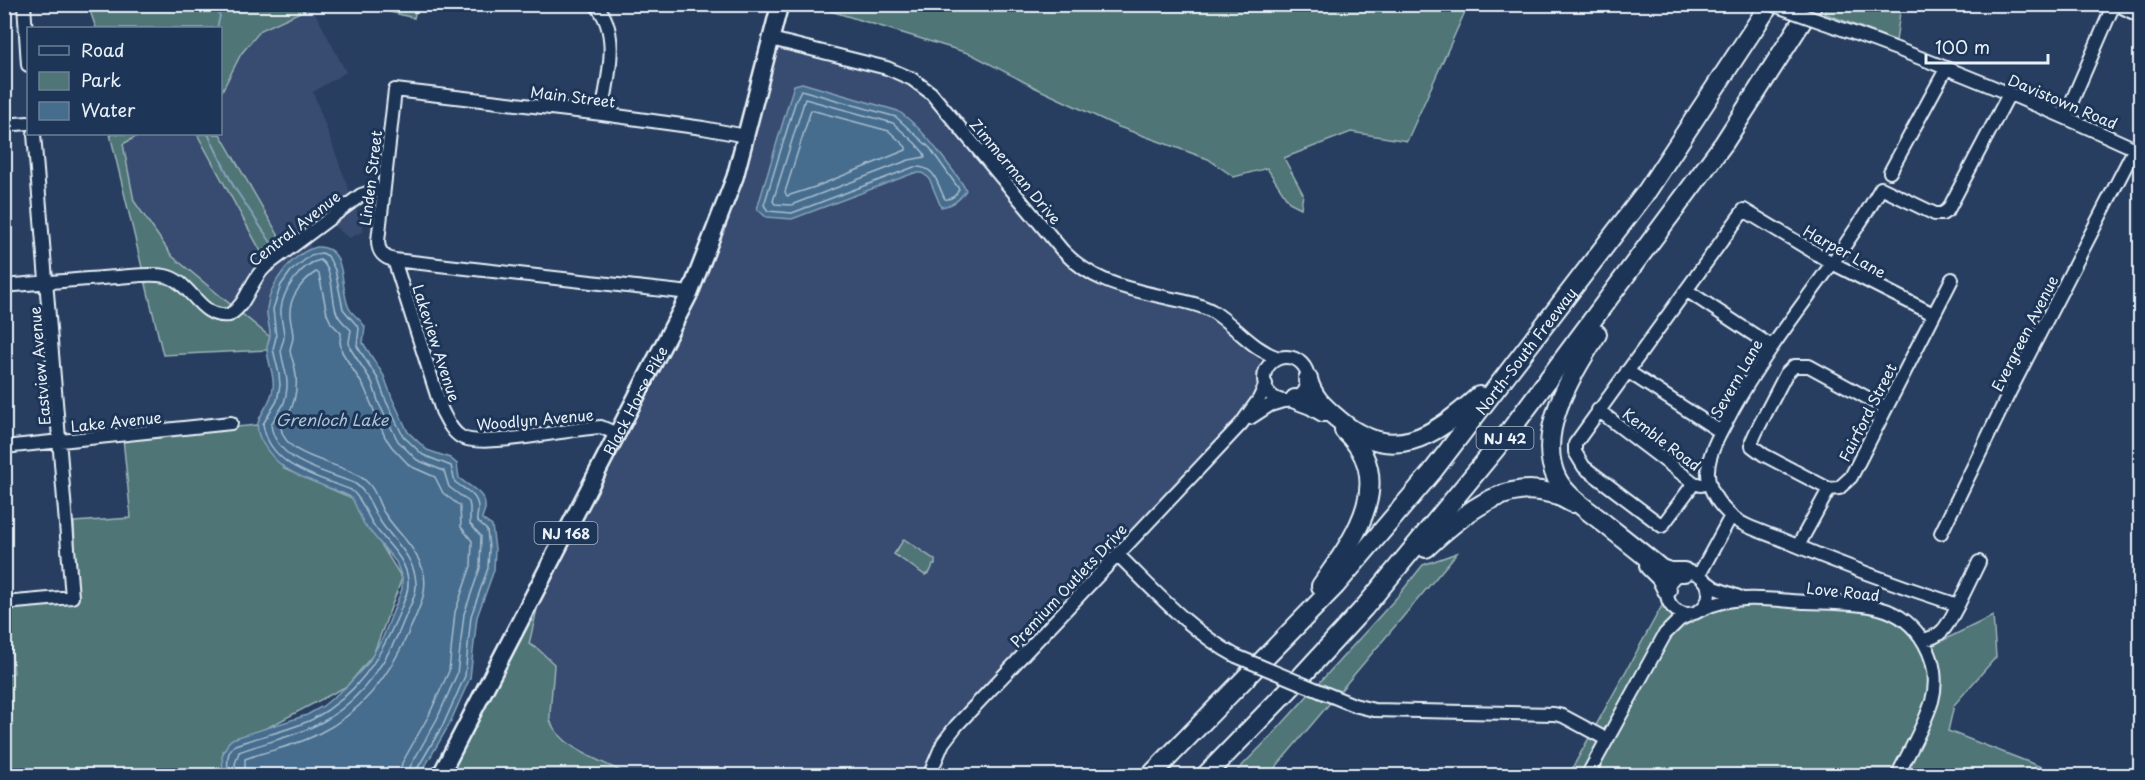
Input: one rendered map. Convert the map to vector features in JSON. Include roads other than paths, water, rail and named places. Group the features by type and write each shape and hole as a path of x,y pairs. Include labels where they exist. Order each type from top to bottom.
{"highway":[{"name":"North-South Freeway","path":"1150,776 1336,585 1432,472 1647,191 1771,4"},
{"name":"NJ 42","path":"1205,776 1364,608 1506,436 1638,262 1724,143 1813,4"},
{"path":"1638,262 1608,318 1576,368 1559,402 1550,441 1552,464 1557,479 1574,499 1661,569 1695,576"},
{"path":"1308,379 1319,402 1361,436 1382,442 1406,441 1439,429 1455,418 1483,393 1544,327"},
{"path":"1285,636 1353,539 1366,509 1370,483 1366,461 1349,434 1318,409 1289,400"},
{"path":"1364,608 1459,519 1492,499 1513,491 1527,489 1552,493 1571,503 1654,570 1661,578 1668,596"}],"main road":[{"name":"Black Horse Pike","path":"443,775 690,293 722,214 746,136 780,4"}],"street":[{"path":"24,4 27,50"},
{"path":"596,4 607,20 610,34 603,114"},
{"name":"Davistown Road","path":"1771,4 2009,94 2138,150"},
{"path":"2065,117 2115,4 2140,16"},
{"name":"Zimmerman Drive","path":"771,39 886,68 912,79 936,99 1062,250 1085,270 1098,279 1126,289 1200,306 1225,320 1266,352 1280,358"},
{"path":"1890,172 1946,69"},
{"name":"Main Street","path":"395,90 603,114 746,136"},
{"name":"Linden Street","path":"394,260 382,254 378,246 395,90"},
{"name":"Severn Lane","path":"1710,483 1708,471 1710,461 1748,382 1771,346 1860,224 1881,188 1935,214 1942,214 1948,210 2009,94"},
{"path":"4,125 27,123"},
{"name":"Eastview Avenue","path":"4,603 72,597 34,135"},
{"name":"Evergreen Avenue","path":"1941,533 2011,389 2138,150"},
{"name":"Central Avenue","path":"4,286 163,275 178,281 204,308 228,315 239,307 254,278 281,255 361,195 383,190"},
{"name":"Harper Lane","path":"1686,290 1744,210 1832,263 1933,314"},
{"path":"394,260 690,293"},
{"name":"Lakeview Avenue","path":"394,260 442,411 456,433"},
{"name":"Fairford Street","path":"1798,546 1829,489 1839,488 1851,477 1952,279"},
{"path":"1694,483 1662,526 1584,468 1575,452 1575,444 1686,290 1771,346"},
{"name":"Zimmerman Drive","path":"1237,330 1257,355 1266,378"},
{"path":"1288,357 1298,361 1305,368 1308,379 1304,391 1289,400 1271,394 1266,378 1269,365 1280,358 1288,357"},
{"path":"1829,489 1764,455 1752,446 1756,432 1786,374 1794,366 1809,366 1886,408"},
{"path":"1628,371 1722,432"},
{"name":"Premium Outlets Drive","path":"929,776 937,753 952,731 1241,424 1259,399 1266,378"},
{"name":"Premium Outlets Drive","path":"1241,424 1269,405 1289,400"},
{"name":"Kemble Road","path":"1598,410 1694,483 1699,485 1710,483"},
{"name":"Lake Avenue","path":"4,447 231,423"},
{"name":"Woodlyn Avenue","path":"456,433 467,439 479,441 597,428 607,429 617,434"},
{"path":"1710,483 1713,493 1731,516 1889,583 1958,604"},
{"path":"1695,576 1731,516"},
{"path":"1118,555 1189,624 1213,643 1236,656 1353,705 1374,710 1554,714 1563,716 1606,739"},
{"path":"1923,640 1940,635 1979,562"},
{"path":"1665,634 1668,596 1672,579 1695,576"},
{"path":"1587,776 1665,634 1679,620 1703,609 1709,595 1708,588 1695,576"},
{"name":"Love Road","path":"1695,576 1719,590 1746,599"},
{"path":"1668,596 1678,613 1689,615"},
{"name":"Love Road","path":"1703,609 1722,601 1746,599 1858,604 1881,609 1902,619 1923,640 1929,653 1933,668 1933,695 1925,719 1897,776"}],"water":[{"path":"802,83 898,111 927,137 966,190 955,202 941,207 929,178 922,173 914,173 792,219 766,217 757,209 794,85"},
{"name":"Grenloch Lake","path":"317,247 334,253 339,261 349,308 365,327 363,343 384,376 408,432 427,450 450,458 457,464 459,478 483,499 485,509 482,519 492,526 495,549 494,570 477,617 470,678 449,725 420,775 223,775 222,756 232,739 307,715 323,706 347,686 368,663 383,637 402,589 402,578 396,562 364,524 352,498 301,477 284,467 269,452 258,434 259,420 273,388 267,348 270,335 267,311 269,298 278,279 291,262 308,250"}],"waterway":[{"path":"212,4 220,16 217,27"},
{"path":"208,135 234,187 278,253"}]}
